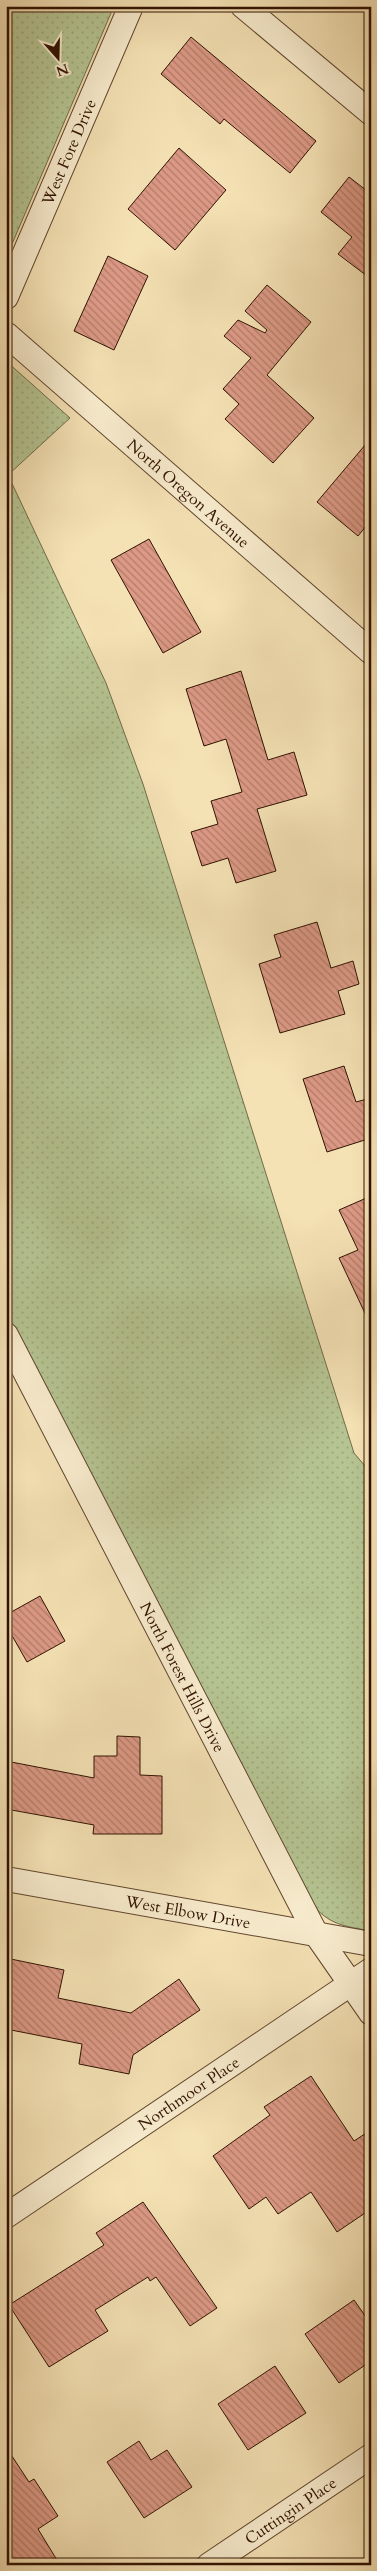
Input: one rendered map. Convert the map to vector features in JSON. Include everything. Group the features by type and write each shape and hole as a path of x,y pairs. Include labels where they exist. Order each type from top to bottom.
{"street":[{"name":"West Fore Drive","path":"6,298 131,6"},
{"path":"243,6 371,113"},
{"name":"North Oregon Avenue","path":"6,334 371,652"},
{"name":"North Forest Hills Drive","path":"6,1335 316,1934 371,2013"},
{"name":"West Elbow Drive","path":"6,1879 371,1944"},
{"name":"Northmoor Place","path":"6,2216 371,1970"},
{"name":"Cuttingin Place","path":"209,2565 371,2456"}],"green space":[{"path":"6,6 114,6 6,258"},
{"path":"6,361 70,418 8,475 106,683 143,784 354,1453 371,1473 371,1931 345,1926 331,1920 311,1903 6,1313"}],"building":[{"path":"191,37 316,141 290,173 224,119 220,124 161,74"},
{"path":"179,148 226,190 175,250 128,209"},
{"path":"349,177 371,194 371,279 338,254 352,237 321,212"},
{"path":"108,256 148,276 114,350 74,331"},
{"path":"267,285 311,322 267,375 314,418 273,463 225,419 239,404 223,389 251,358 224,336 238,320 265,333 267,330 245,311"},
{"path":"371,438 371,520 358,536 317,502"},
{"path":"149,539 201,632 163,653 111,560"},
{"path":"241,671 268,760 294,752 307,795 257,809 276,871 236,883 228,858 202,866 191,832 218,824 211,801 242,792 226,739 204,746 186,689"},
{"path":"317,922 331,968 353,961 359,984 338,991 345,1014 280,1033 259,964 281,957 274,935"},
{"path":"344,1066 356,1102 371,1098 371,1138 327,1152 303,1079"},
{"path":"371,1196 371,1326 339,1258 358,1250 339,1210"},
{"path":"40,1596 65,1641 27,1662 6,1625 6,1615"},
{"path":"117,1736 140,1737 140,1775 162,1776 162,1834 93,1834 94,1825 6,1809 6,1761 94,1778 94,1756 117,1756"},
{"path":"6,1958 64,1970 58,1998 131,2013 179,1979 200,2010 133,2055 129,2074 79,2064 82,2044 6,2029"},
{"path":"311,2076 354,2141 371,2130 371,2209 337,2232 311,2192 278,2214 266,2197 249,2209 213,2156 270,2115 264,2107"},
{"path":"143,2202 217,2308 190,2326 156,2277 150,2281 148,2277 95,2310 108,2331 49,2367 9,2305 104,2245 96,2233"},
{"path":"354,2300 371,2324 371,2361 339,2383 305,2334"},
{"path":"275,2366 306,2413 248,2450 218,2404"},
{"path":"139,2441 151,2460 167,2450 192,2487 144,2518 107,2462"},
{"path":"6,2447 29,2482 34,2479 58,2516 38,2529 60,2565 6,2565"}]}
